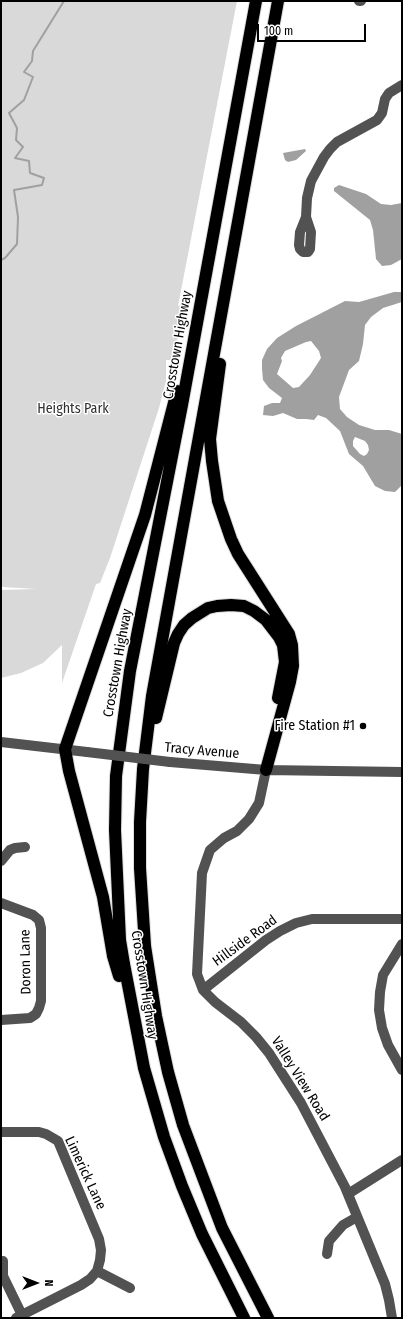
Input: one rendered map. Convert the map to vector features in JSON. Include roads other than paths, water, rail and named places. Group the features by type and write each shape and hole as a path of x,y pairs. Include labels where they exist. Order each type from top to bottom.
{"highway":[{"name":"Crosstown Highway","path":"244,1318 202,1234 182,1186 164,1138 144,1068 120,940 117,875 116,776 130,671 198,318 256,1"},
{"name":"Crosstown Highway","path":"268,1318 222,1228 195,1160 175,1098 161,1041 150,979 142,905 140,832 143,769 152,696 278,1"},
{"path":"230,263 225,321 210,439 218,501 233,544 262,593 289,634 292,645 293,666 290,682 266,770"},
{"path":"144,1068 113,956 103,897 69,771 65,749 145,515 182,371 198,318"},
{"path":"140,832 145,788 157,712 174,643 184,625 208,608 231,605 244,606 254,611 266,620 279,637 282,645 285,662 266,748 266,770"}],"street":[{"path":"306,217 307,198 311,181 324,157 337,142 377,120 382,113 385,99 389,93 402,85"},
{"name":"Tracy Avenue","path":"1,742 170,762 266,770 402,772"},
{"name":"Valley View Road","path":"266,770 259,803 249,819 237,831 224,838 210,850 202,873 197,974 203,990 215,1002 241,1022 269,1053 301,1103 348,1194 385,1284 390,1300 392,1318"},
{"path":"1,862 10,850 25,847"},
{"name":"Doron Lane","path":"1,903 33,915 39,920 41,928 41,1001 39,1008 36,1014 30,1018 1,1020"},
{"name":"Hillside Road","path":"203,990 266,940 280,930 296,923 312,919 402,919"},
{"path":"402,944 383,975 379,1010 382,1028 388,1045 402,1070"},
{"name":"Limerick Lane","path":"1,1132 39,1132 53,1137 58,1141 99,1239 101,1250 97,1271"},
{"path":"348,1194 402,1160"},
{"path":"327,1254 329,1241 343,1225 357,1217"},
{"path":"3,1261 3,1276 19,1317 81,1285 90,1279 97,1271 130,1288"}],"waterway":[{"path":"1,260 5,258 17,244 18,217 14,190 42,185 44,178 30,173 29,161 15,158 23,147 16,140 17,128 9,113 24,100 33,77 24,72 32,61 33,51 64,1"}],"place":[{"name":"Fire Station #1","path":"363,726"}],"park label":[{"name":"Heights Park","path":"73,409"}]}
